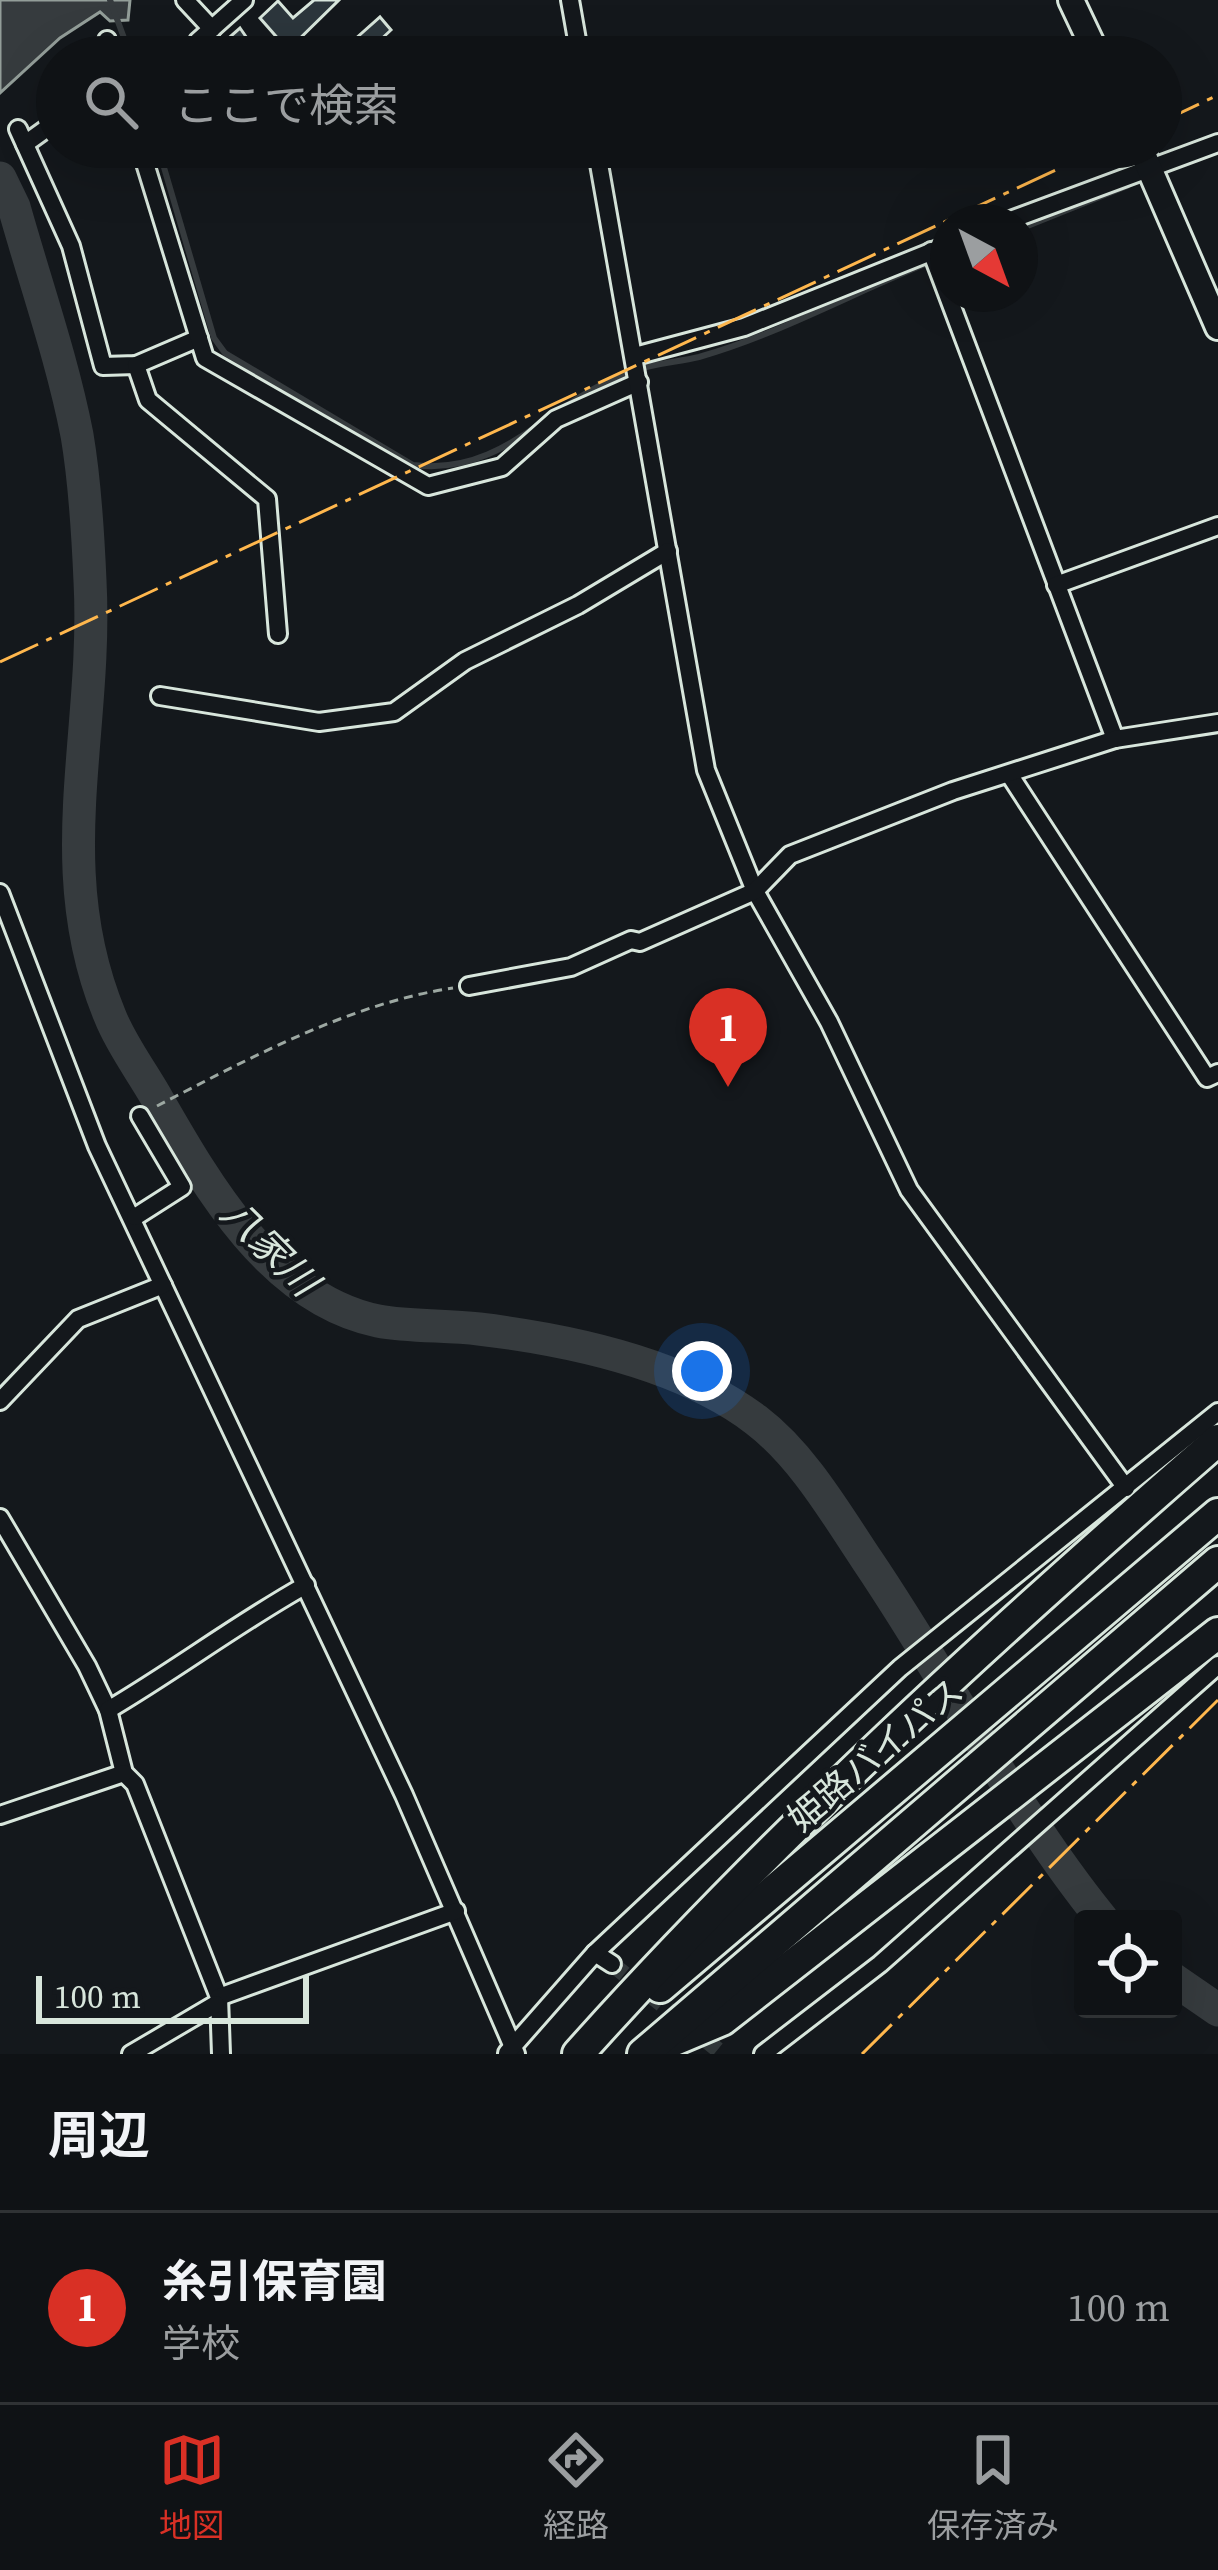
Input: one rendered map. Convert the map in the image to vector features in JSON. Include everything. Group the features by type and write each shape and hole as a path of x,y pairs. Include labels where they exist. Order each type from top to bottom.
{"highway":[{"path":"581,2054 680,1940 978,1654 1218,1440"},
{"name":"姫路バイパス","path":"581,2054 1218,1514"},
{"path":"643,2054 1218,1562"},
{"path":"643,2054 722,2020 933,1850 1218,1633"}],"main road":[{"path":"1071,0 1088,36"},
{"path":"1149,168 1218,327"}],"street":[{"path":"185,0 205,35 244,0"},
{"path":"570,0 576,36"},
{"path":"36,130 21,136 71,246 103,366 136,365 200,338"},
{"path":"1182,150 1218,144"},
{"path":"147,168 206,358 428,486 502,467 556,419 639,382"},
{"path":"600,168 706,770 755,891 829,1022 909,1190 1126,1488"},
{"path":"1038,206 1119,168"},
{"path":"634,356 744,327 930,252"},
{"path":"961,312 1115,740"},
{"path":"136,365 148,400 267,499 278,634"},
{"path":"1056,585 1218,526"},
{"path":"160,696 319,722 394,712 465,662 578,605 668,551"},
{"path":"469,986 572,967 755,891 790,855 1009,775 1115,740 1218,723"},
{"path":"1009,775 1207,1078 1218,1073"},
{"path":"0,892 97,1146 135,1217 456,1910 511,2052 595,1953 900,1668 1218,1412"},
{"path":"135,1217 182,1187 140,1115"},
{"path":"0,1401 78,1319 163,1285"},
{"path":"0,1519 108,1711 124,1773 135,1784 218,2000 221,2054"},
{"path":"108,1711 203,1654 258,1610 306,1585"},
{"path":"764,2054 880,1964 1218,1664"},
{"path":"0,1815 124,1773"},
{"path":"131,2054 218,2000 456,1910"},
{"path":"595,1953 612,1964"}],"path":[{"path":"140,1115 371,1008 411,994 469,986"}],"shaded area":[{"path":"0,0 130,0 128,20 110,21 100,12 63,36 36,36 36,60 0,93"}],"building":[{"path":"314,0 339,0 302,36 276,36 260,18 278,1 293,18"},
{"path":"380,17 391,30 385,36 359,36"}],"waterway":[{"path":"110,0 123,36"},
{"path":"164,168 214,338 225,353 413,465 476,459 606,382 731,347 930,263"},
{"name":"八家川","path":"0,178 14,207 56,349 82,471 91,637 79,853 92,961 120,1036 196,1164 273,1263 339,1309 378,1321 514,1334 624,1357 694,1383 773,1434 830,1504 1039,1833 1095,1910"},
{"path":"1038,222 1127,186"},
{"name":"八家川","path":"1182,1985 1218,2010"}],"tunnel":[{"path":"612,1964 723,2054"}],"power":[{"path":"1182,112 1218,95"},
{"path":"0,662 1060,168"},
{"path":"862,2054 1218,1700"}],"place":[{"name":"糸引保育園","path":"728,1087"}]}
